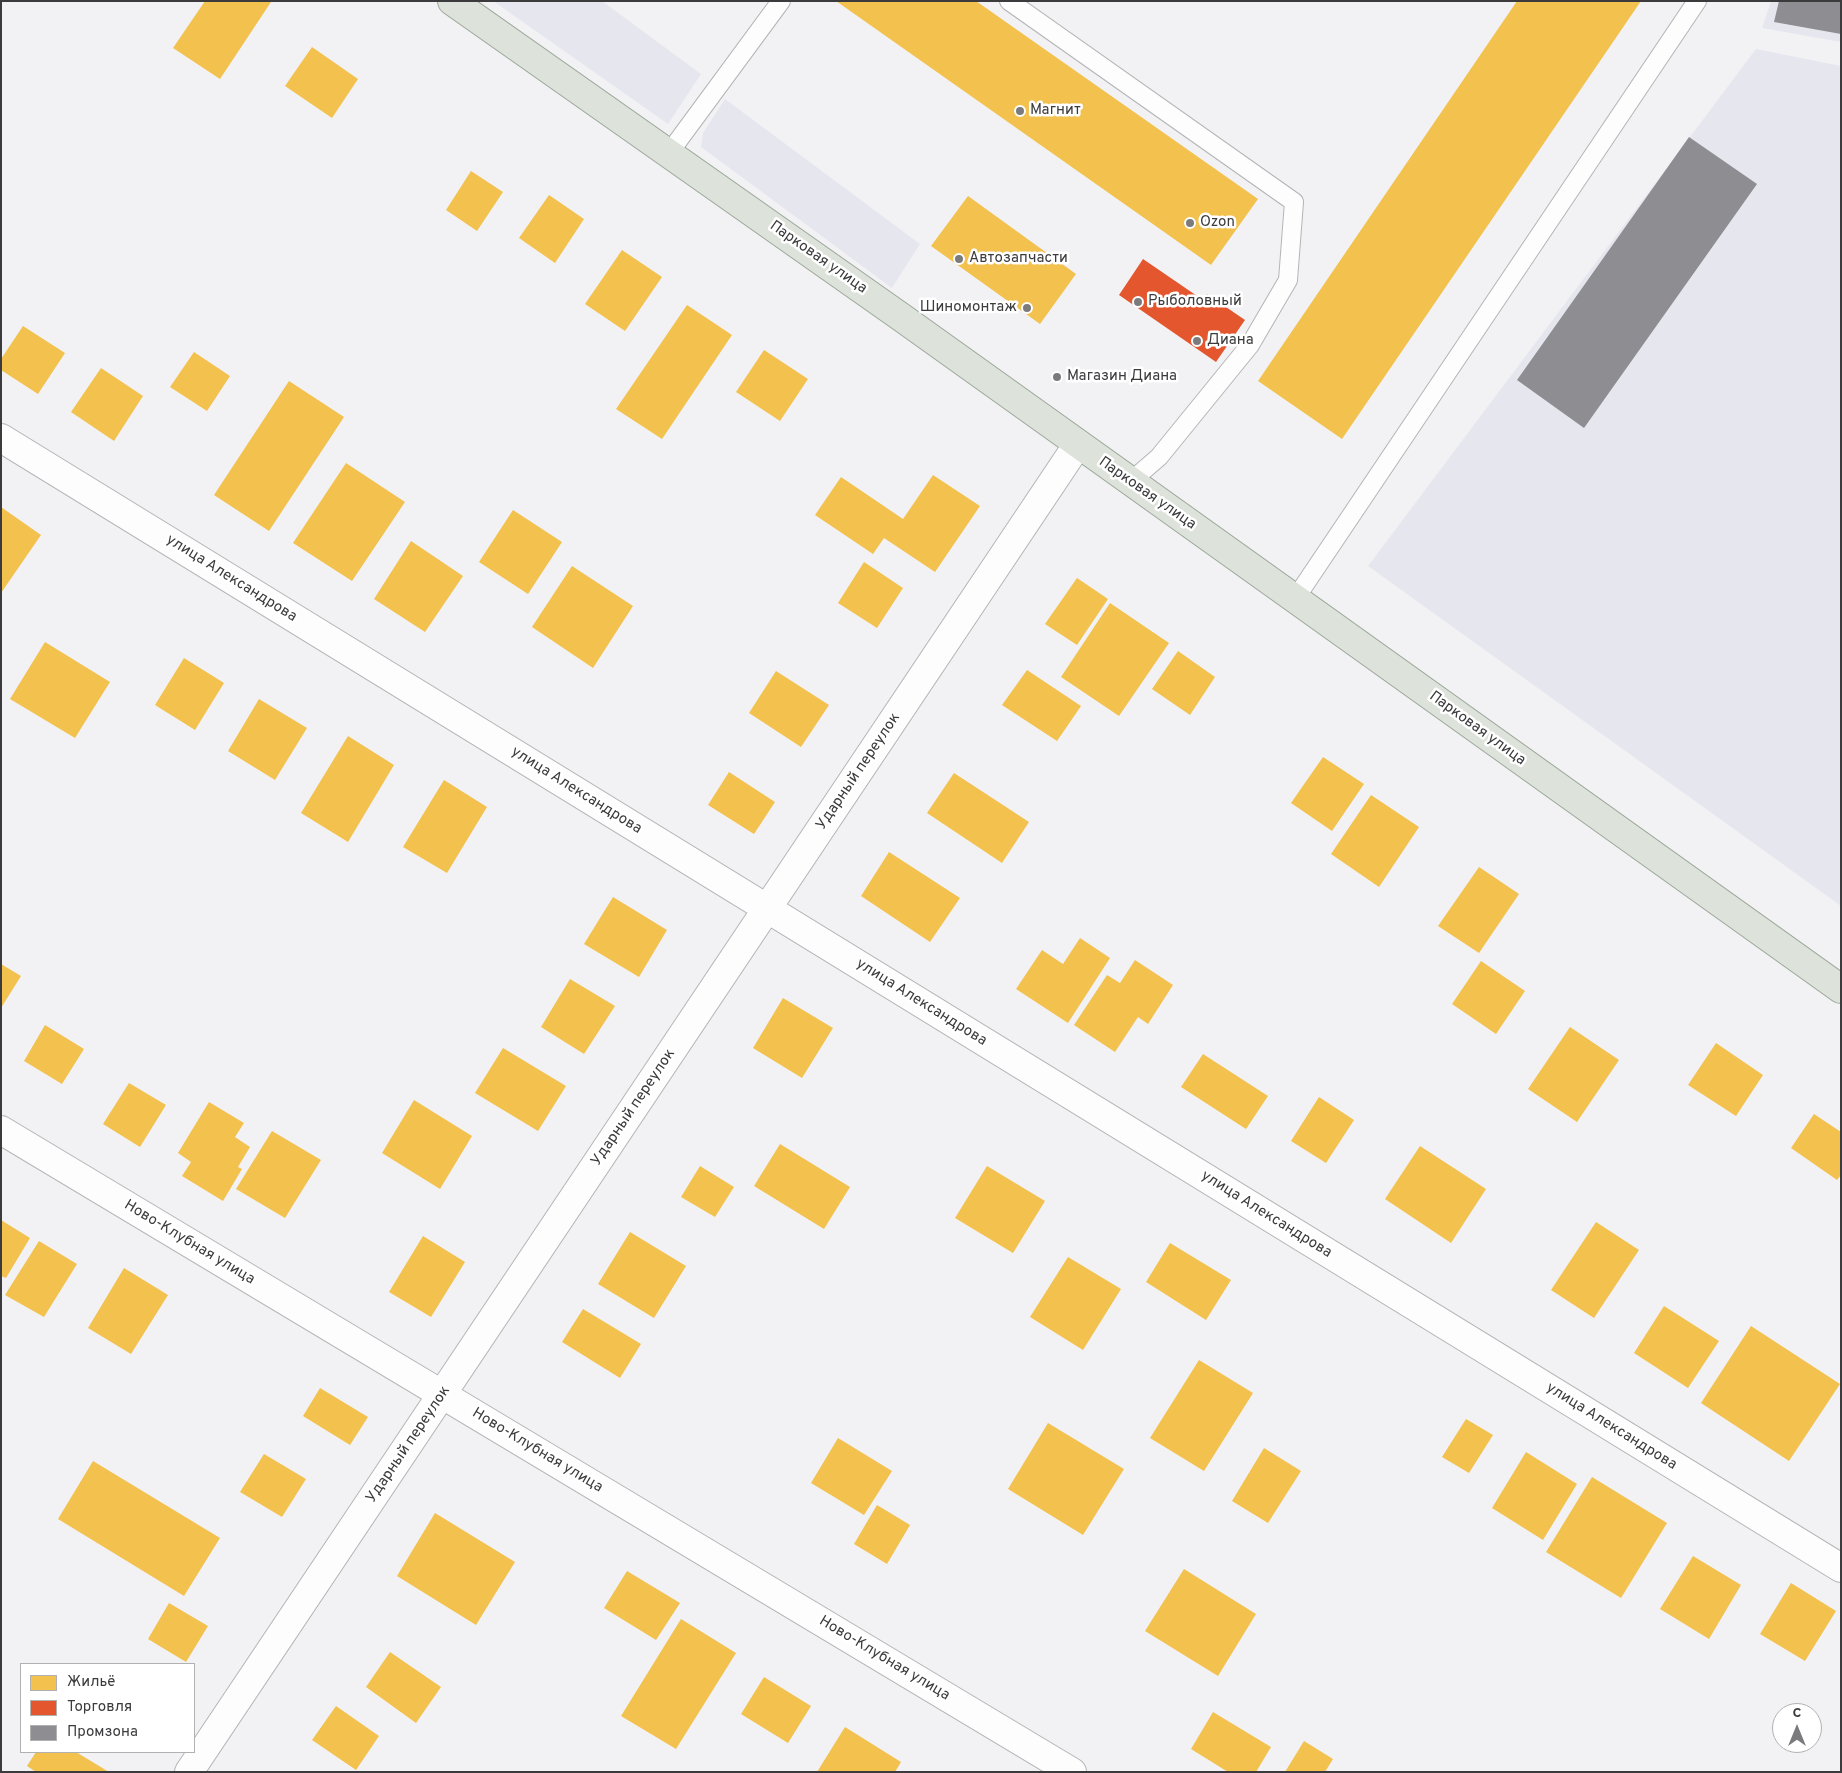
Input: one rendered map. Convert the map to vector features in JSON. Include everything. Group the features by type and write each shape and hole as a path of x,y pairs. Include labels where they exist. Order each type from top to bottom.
{"main road":[{"name":"Парковая улица","path":"452,1 901,317 1841,989"}],"street":[{"name":"улица Александрова","path":"1,438 1841,1568"},
{"name":"Ударный переулок","path":"189,1772 1078,444"},
{"name":"Ново-Клубная улица","path":"1,1130 1072,1772"}],"lane":[{"path":"669,153 781,1"},
{"path":"1009,1 1294,202 1288,280 1250,345 1159,457 1130,482"},
{"path":"1295,599 1697,1"}],"shaded area":[{"path":"493,1 602,1 701,74 668,124"},
{"path":"1771,1 1841,1 1841,42 1762,28"},
{"path":"1756,49 1841,66 1841,906 1368,566"},
{"path":"725,99 920,244 892,288 701,147 703,133"}],"building: Жильё":[{"path":"205,1 271,2 220,79 173,48"},
{"path":"836,1 976,1 1258,199 1211,265"},
{"path":"1517,1 1641,1 1342,439 1258,381"},
{"path":"312,47 358,79 332,118 285,86"},
{"path":"471,171 503,192 477,231 446,210"},
{"path":"549,195 584,219 555,263 519,238"},
{"path":"968,196 1076,274 1040,324 931,246"},
{"path":"622,250 662,277 625,331 585,304"},
{"path":"687,305 732,335 662,439 616,409"},
{"path":"23,326 65,353 38,394 1,370 1,359"},
{"path":"764,350 808,379 780,421 736,392"},
{"path":"194,352 230,376 207,411 170,387"},
{"path":"101,368 143,396 114,441 71,412"},
{"path":"289,381 344,417 269,531 214,495"},
{"path":"346,463 405,502 352,581 293,543"},
{"path":"933,475 980,506 935,572 884,538 873,554 815,515 841,477 903,519"},
{"path":"1,507 41,535 1,593"},
{"path":"513,510 562,542 528,594 479,562"},
{"path":"411,541 463,576 425,632 374,599"},
{"path":"864,562 903,588 877,628 838,603"},
{"path":"572,566 633,606 593,668 532,627"},
{"path":"1077,578 1108,599 1077,645 1045,624"},
{"path":"1110,603 1169,643 1119,716 1061,677"},
{"path":"45,642 110,682 75,738 10,699"},
{"path":"1178,651 1215,677 1190,715 1152,689"},
{"path":"184,658 224,683 195,730 155,705"},
{"path":"1027,670 1081,706 1057,741 1002,705"},
{"path":"776,671 829,705 801,747 749,713"},
{"path":"259,699 307,728 275,780 228,751"},
{"path":"348,736 394,765 348,842 301,813"},
{"path":"1323,757 1364,784 1332,831 1291,803"},
{"path":"729,772 775,802 754,834 708,805"},
{"path":"954,773 1029,822 1002,863 927,813"},
{"path":"444,780 487,807 447,873 403,847"},
{"path":"1371,795 1419,827 1379,887 1331,854"},
{"path":"889,852 960,898 930,942 861,896"},
{"path":"1479,867 1519,894 1479,953 1438,926"},
{"path":"613,897 667,930 639,977 584,944"},
{"path":"1080,938 1110,958 1068,1023 1016,989 1042,950 1063,964"},
{"path":"1135,960 1173,985 1148,1024 1138,1017 1115,1052 1074,1025 1107,975 1120,983"},
{"path":"1481,961 1525,991 1496,1034 1452,1004"},
{"path":"1,964 21,976 1,1008"},
{"path":"570,979 615,1006 584,1054 541,1027"},
{"path":"783,998 833,1028 802,1078 753,1048"},
{"path":"45,1025 84,1049 62,1084 24,1061"},
{"path":"1570,1027 1619,1060 1577,1122 1528,1089"},
{"path":"1716,1043 1763,1075 1736,1116 1688,1085"},
{"path":"503,1048 566,1086 538,1131 475,1093"},
{"path":"1203,1054 1268,1096 1246,1129 1181,1087"},
{"path":"129,1083 166,1105 140,1147 103,1124"},
{"path":"1319,1097 1354,1120 1326,1163 1291,1141"},
{"path":"414,1100 472,1136 440,1189 382,1153"},
{"path":"209,1102 244,1123 235,1137 250,1147 238,1167 242,1169 223,1201 182,1176 191,1162 178,1153"},
{"path":"1814,1114 1841,1132 1841,1175 1837,1180 1791,1148"},
{"path":"272,1131 321,1160 285,1218 236,1189"},
{"path":"780,1144 850,1187 824,1229 754,1186"},
{"path":"1420,1146 1486,1189 1451,1243 1385,1199"},
{"path":"700,1166 734,1187 715,1217 681,1197"},
{"path":"987,1166 1045,1201 1013,1253 955,1218"},
{"path":"1,1220 30,1238 6,1278 1,1276"},
{"path":"1596,1222 1639,1250 1594,1318 1551,1290"},
{"path":"630,1232 686,1266 654,1318 598,1284"},
{"path":"423,1236 465,1262 431,1317 389,1292"},
{"path":"39,1241 77,1264 44,1317 5,1295"},
{"path":"1170,1243 1231,1280 1206,1320 1146,1282"},
{"path":"1068,1257 1121,1289 1083,1350 1030,1317"},
{"path":"124,1268 168,1295 131,1354 88,1328"},
{"path":"1664,1306 1719,1341 1688,1388 1634,1353"},
{"path":"583,1309 641,1344 620,1378 562,1342"},
{"path":"1751,1326 1840,1384 1789,1461 1701,1403"},
{"path":"1199,1360 1253,1393 1204,1471 1150,1438"},
{"path":"320,1388 368,1417 350,1445 303,1416"},
{"path":"1466,1419 1493,1435 1469,1473 1442,1457"},
{"path":"1048,1423 1124,1469 1083,1535 1008,1489"},
{"path":"838,1438 892,1471 864,1515 811,1483"},
{"path":"1264,1448 1301,1471 1268,1523 1232,1501"},
{"path":"1526,1452 1577,1484 1543,1540 1492,1508"},
{"path":"264,1454 306,1479 282,1517 240,1492"},
{"path":"93,1461 220,1538 184,1596 58,1519"},
{"path":"1592,1477 1667,1523 1621,1598 1546,1552"},
{"path":"877,1505 910,1525 887,1564 854,1544"},
{"path":"435,1513 515,1562 476,1625 397,1576"},
{"path":"1693,1556 1741,1585 1709,1639 1660,1609"},
{"path":"1184,1569 1256,1614 1218,1676 1145,1631"},
{"path":"627,1571 680,1603 656,1640 604,1608"},
{"path":"1791,1583 1836,1611 1805,1661 1760,1634"},
{"path":"169,1603 208,1626 186,1662 148,1639"},
{"path":"681,1619 736,1653 676,1749 621,1716"},
{"path":"390,1652 441,1687 416,1723 366,1687"},
{"path":"764,1677 811,1706 788,1743 741,1714"},
{"path":"336,1706 379,1736 356,1770 312,1740"},
{"path":"1213,1712 1271,1747 1256,1772 1228,1772 1191,1749"},
{"path":"845,1727 901,1762 895,1772 817,1772"},
{"path":"1304,1741 1333,1759 1325,1772 1285,1772"},
{"path":"35,1753 78,1753 109,1772 36,1772 27,1766"}],"building: Торговля":[{"path":"1143,259 1203,300 1207,294 1245,320 1216,362 1119,295"}],"building: Промзона":[{"path":"1779,1 1841,1 1841,34 1774,22"},
{"path":"1689,137 1757,184 1584,428 1517,380"}],"place":[{"name":"Магнит","path":"1020,111"},
{"name":"Ozon","path":"1190,223"},
{"name":"Автозапчасти","path":"959,259"},
{"name":"Рыболовный","path":"1138,302"},
{"name":"Шиномонтаж","path":"1027,308"},
{"name":"Диана","path":"1197,341"},
{"name":"Магазин Диана","path":"1057,377"}]}
